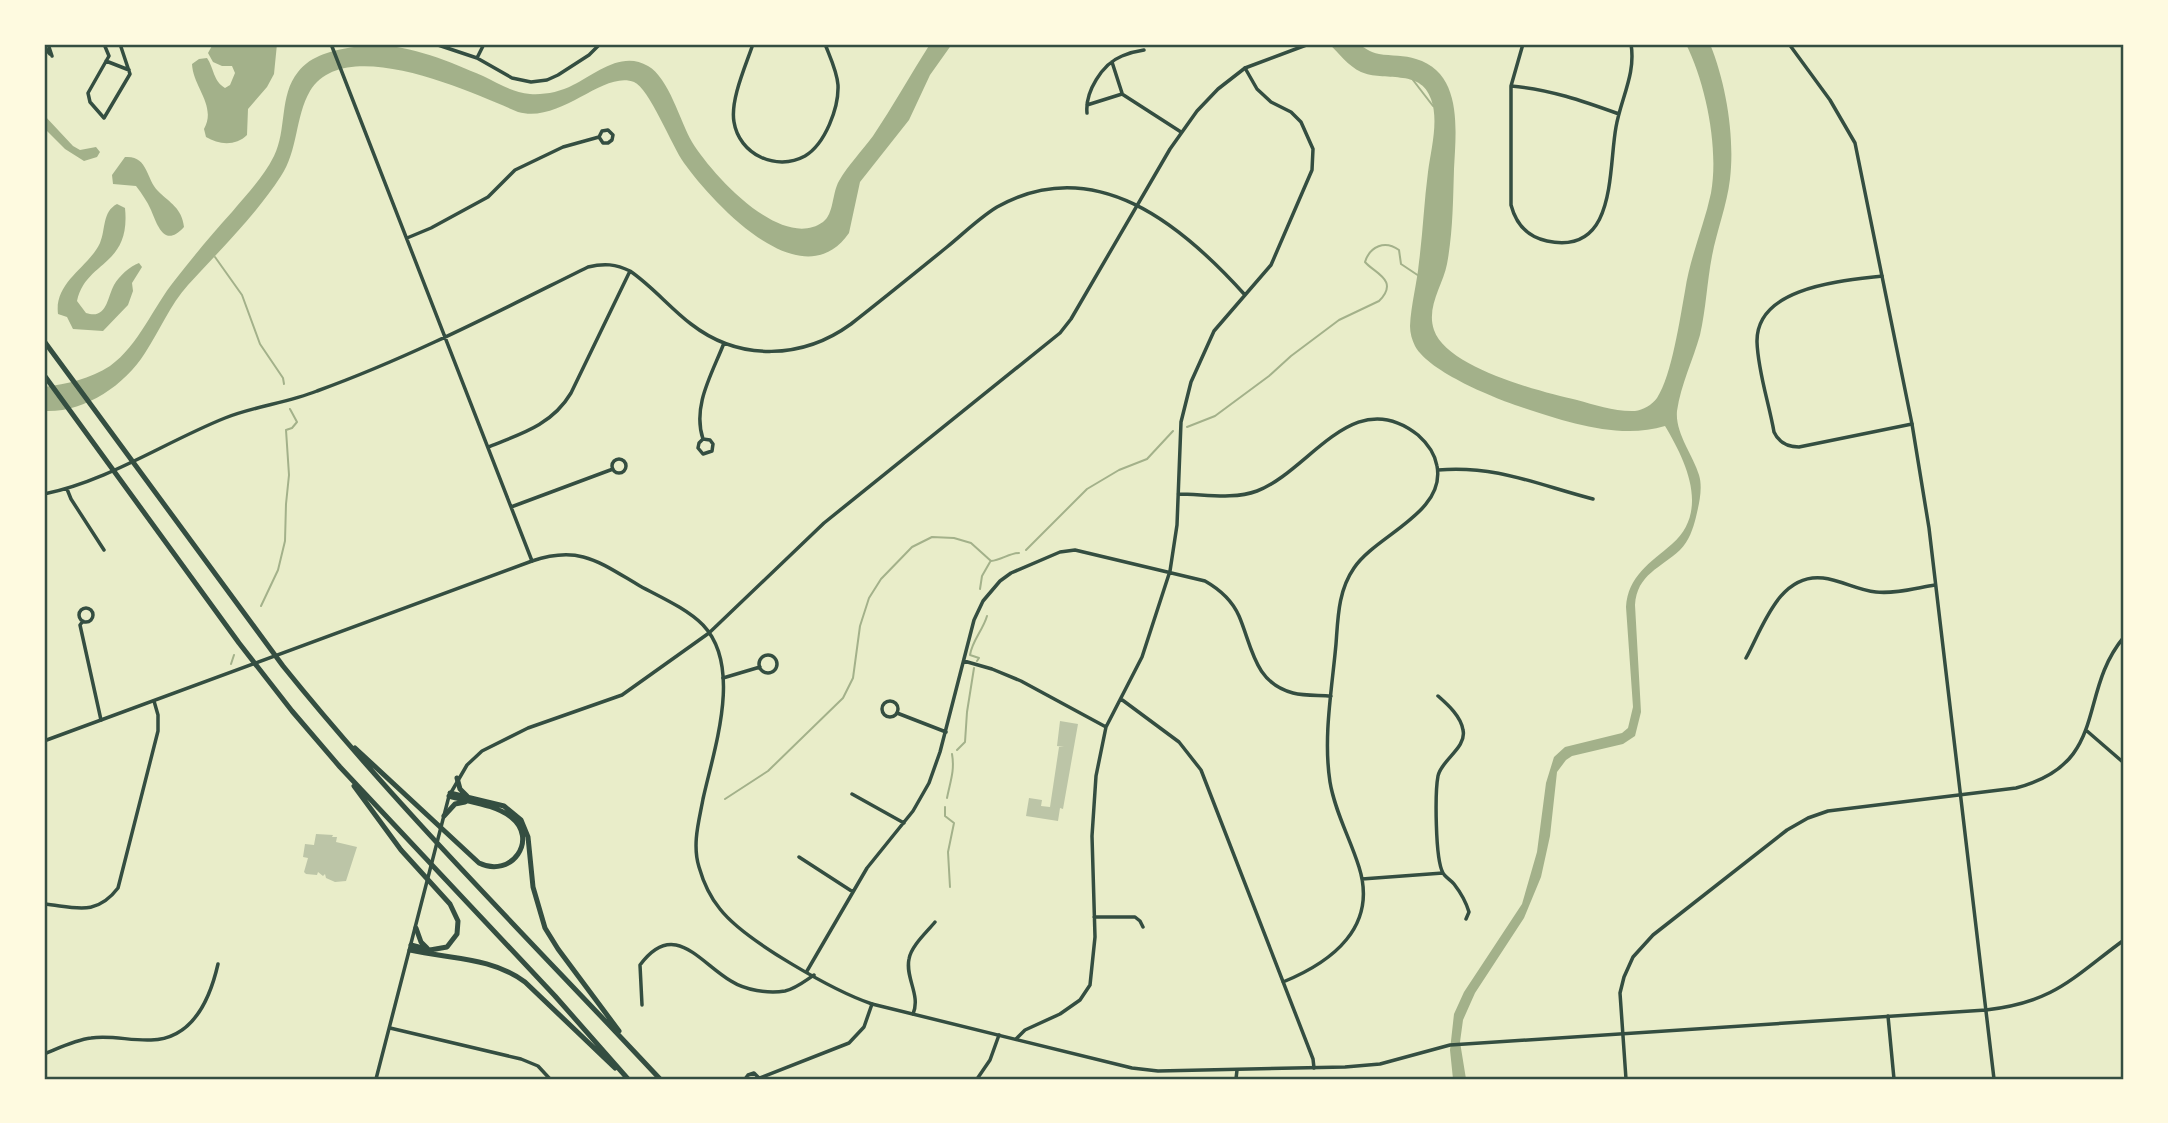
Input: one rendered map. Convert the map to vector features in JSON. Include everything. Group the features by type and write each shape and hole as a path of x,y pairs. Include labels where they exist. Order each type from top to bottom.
{"highway":[{"path":"44,341 283,666 344,740 436,844 660,1079"},
{"path":"44,375 245,651 340,767 401,850 453,909 458,927 455,939 447,947 430,950 410,948"},
{"path":"344,740 376,766 472,858 492,867 509,864 517,856 522,842 521,832 515,821 499,810 449,794"},
{"path":"340,767 555,996 628,1079"},
{"path":"457,778 461,792 471,800"},
{"path":"444,817 455,804 471,800 504,806 522,820 528,837 533,887 544,928 628,1045"},
{"path":"416,928 421,942 430,950"},
{"path":"410,948 483,963 512,973 525,982 628,1079"}],"street":[{"path":"44,47 52,56 48,44"},
{"path":"104,44 109,55 88,93 90,102 104,118 130,74 120,44"},
{"path":"435,44 477,58 512,78 537,82 558,75 589,55 600,44"},
{"path":"477,58 484,44"},
{"path":"753,44 734,105 734,123 741,141 753,153 771,161 781,162 803,157 813,150 824,135 834,109 838,94 837,79 825,44"},
{"path":"376,1079 449,794 467,765 482,751 528,728 622,695 709,633 824,523 1060,333 1071,319 1181,132 1218,89 1245,68 1309,44"},
{"path":"1522,44 1511,86 1511,205 1515,218 1532,236 1544,241 1562,243 1591,231 1602,218 1609,191 1619,114 1630,79 1633,57 1631,44"},
{"path":"1788,44 1830,100 1855,143 1912,424 1929,528 1994,1079"},
{"path":"332,46 532,561"},
{"path":"1087,113 1087,105 1099,76 1120,56 1144,50"},
{"path":"106,61 129,71"},
{"path":"1112,62 1122,94 1181,132"},
{"path":"1016,1039 1025,1030 1070,1008 1086,993 1092,975 1093,810 1106,727 1142,657 1170,571 1176,538 1181,422 1191,382 1214,331 1263,276 1277,254 1309,181 1313,159 1310,139 1301,122 1257,89 1245,68"},
{"path":"1511,86 1565,95 1619,114"},
{"path":"1087,105 1122,94"},
{"path":"407,237 431,228 488,197 515,170 563,148 599,137"},
{"path":"44,494 67,489 94,478 225,417 314,393 446,338 589,267 611,265 630,271 692,325 724,343 749,350 776,352 802,348 828,339 852,324 990,212 1027,194 1054,188 1084,188 1110,194 1137,206 1191,240 1245,295"},
{"path":"488,447 538,427 562,407 630,271"},
{"path":"1882,276 1805,290 1775,303 1765,314 1758,336 1764,380 1776,436 1782,443 1792,447 1912,424"},
{"path":"703,439 699,406 724,343"},
{"path":"1178,494 1235,495 1257,491 1339,430 1369,420 1393,423 1416,433 1430,449 1438,470 1436,488 1428,503 1364,556 1347,580 1340,605 1327,745 1330,782 1362,879 1361,909 1348,937 1321,964 1283,982"},
{"path":"703,439 713,443 713,449 709,453 703,453 698,448 703,439"},
{"path":"511,507 612,468 615,460 620,459 626,463 622,472 615,472 612,468"},
{"path":"1438,470 1469,468 1498,471 1593,499"},
{"path":"67,489 104,550"},
{"path":"807,971 872,860 904,823 929,783 946,732 974,620 983,601 1000,581 1022,567 1060,552 1075,550 1205,581 1226,596 1238,614 1256,665 1271,682 1293,693 1331,696"},
{"path":"44,741 532,561 564,553 590,559 684,611 709,633 723,678 723,705 696,834 699,867 712,897 730,920 760,944 846,994 872,1004 1147,1070 1314,1068 1380,1063 1437,1047 1463,1044 1986,1010 2023,1004 2056,991 2124,940"},
{"path":"1746,658 1779,598 1789,587 1802,580 1825,578 1878,592 1935,585"},
{"path":"82,621 80,625 101,720"},
{"path":"1626,1079 1620,1000 1622,986 1629,965 1639,948 1653,934 1787,830 1808,818 1828,811 2015,788 2041,780 2068,760 2087,731 2101,676 2124,637"},
{"path":"770,655 777,661 777,667 771,673 765,673 760,667 760,660 764,656 770,655"},
{"path":"964,661 1021,681 1106,727"},
{"path":"723,678 760,667"},
{"path":"1438,696 1451,708 1462,725 1464,734 1438,777 1438,845 1443,873 1463,896 1469,912 1466,919"},
{"path":"1121,699 1179,742 1201,769 1314,1068"},
{"path":"44,904 88,908 105,902 118,888 158,731 158,715 153,700"},
{"path":"892,701 897,705 897,713 893,717 887,717 883,714 882,706 885,702 892,701"},
{"path":"897,713 946,732"},
{"path":"2087,731 2124,763"},
{"path":"852,794 904,823"},
{"path":"799,857 853,892"},
{"path":"1362,879 1443,873"},
{"path":"1094,917 1135,917 1143,927"},
{"path":"913,1014 916,1004 908,969 909,956 935,922"},
{"path":"642,1005 640,965 655,950 666,946 685,946 715,970 746,988 786,990 814,975"},
{"path":"44,1054 92,1038 151,1040 177,1033 193,1021 207,1001 218,964"},
{"path":"746,1079 748,1074 754,1073 760,1079 849,1043 864,1027 872,1004"},
{"path":"1888,1016 1894,1079"},
{"path":"390,1028 521,1059 538,1066 550,1079"},
{"path":"977,1079 990,1060 999,1035"},
{"path":"1236,1079 1237,1070"}],"shaded area":[{"path":"1353,43 1376,53 1416,59 1431,66 1442,77 1449,90 1456,137 1452,228 1447,264 1432,313 1434,330 1442,344 1475,367 1497,376 1541,391 1613,409 1635,411 1644,408 1655,401 1662,388 1675,346 1690,266 1711,193 1713,157 1709,117 1705,97 1686,44 1710,44 1721,76 1728,110 1731,146 1729,189 1712,256 1700,335 1677,411 1679,427 1700,480 1695,521 1683,546 1645,579 1637,594 1635,605 1641,712 1635,736 1623,744 1572,756 1557,772 1550,836 1541,877 1524,918 1475,993 1463,1020 1460,1042 1466,1079 1453,1079 1450,1050 1454,1014 1464,992 1522,904 1537,852 1546,783 1554,757 1565,747 1622,733 1628,728 1633,707 1626,607 1628,596 1636,578 1683,531 1690,517 1691,486 1680,455 1665,426 1648,430 1612,430 1558,419 1481,391 1448,375 1423,356 1414,344 1410,326 1434,135 1431,99 1426,89 1410,79 1361,72 1329,44"},
{"path":"213,44 277,44 274,74 267,87 248,109 247,135 233,143 211,140 206,137 204,129 208,112 192,64 207,58 216,78 225,88 230,85 235,73 232,66 213,62 208,53"},
{"path":"930,44 952,44 930,75 909,120 860,182 849,233 830,251 807,256 784,251 760,238 715,200 684,163 653,106 634,82 622,80 609,83 565,105 534,114 518,112 442,82 379,67 351,67 327,74 310,91 305,101 291,156 281,176 249,219 182,293 136,365 114,386 88,402 44,411 44,387 86,378 110,366 138,337 175,280 265,172 278,146 285,102 292,81 303,66 323,54 370,45 403,48 452,63 512,90 535,94 563,90 609,65 638,62 648,66 662,80 692,142 731,189 768,218 787,227 806,228 827,218 839,181 873,136"},
{"path":"44,115 73,146 80,150 96,147 100,152 97,157 84,161 65,149 44,128"},
{"path":"125,157 133,157 142,164 154,186 178,210 184,227 177,233 172,236 163,233 136,186 113,184 112,175"},
{"path":"117,204 125,208 125,227 121,242 115,253 89,277 77,301 86,313 102,311 114,285 122,275 139,263 142,267 132,283 133,291 128,305 103,331 73,329 67,317 58,314 61,293 95,252 102,238 107,216"}],"building":[{"path":"1060,721 1078,724 1063,809 1060,808 1058,821 1026,816 1029,798 1042,800 1041,806 1050,807 1059,747 1064,747 1057,746"},
{"path":"316,834 333,835 332,837 337,837 336,842 357,847 346,881 335,882 326,878 325,874 323,876 318,872 317,875 304,872 308,858 303,857 305,844 314,845"}],"waterway":[{"path":"1413,80 1433,106"},
{"path":"1187,427 1215,416 1339,320 1379,301 1385,294 1386,282 1365,262 1374,249 1383,245 1394,247 1399,250 1401,264 1419,276"},
{"path":"215,257 242,295 260,344 283,378 284,384"},
{"path":"261,606 278,570 285,541 289,475 286,430 297,422 290,409"},
{"path":"1026,550 1087,489 1119,470 1147,459 1173,431"},
{"path":"725,799 768,771 843,698 853,678 860,626 869,598 881,579 912,547 932,537 954,538 971,543 991,561 1019,553"},
{"path":"980,589 982,576 990,562"},
{"path":"977,661 979,658 970,655 987,616"},
{"path":"231,664 234,655"},
{"path":"957,750 965,742 974,668"},
{"path":"947,798 953,771 952,754"},
{"path":"945,807 945,816 954,823 948,852 950,887"}]}
